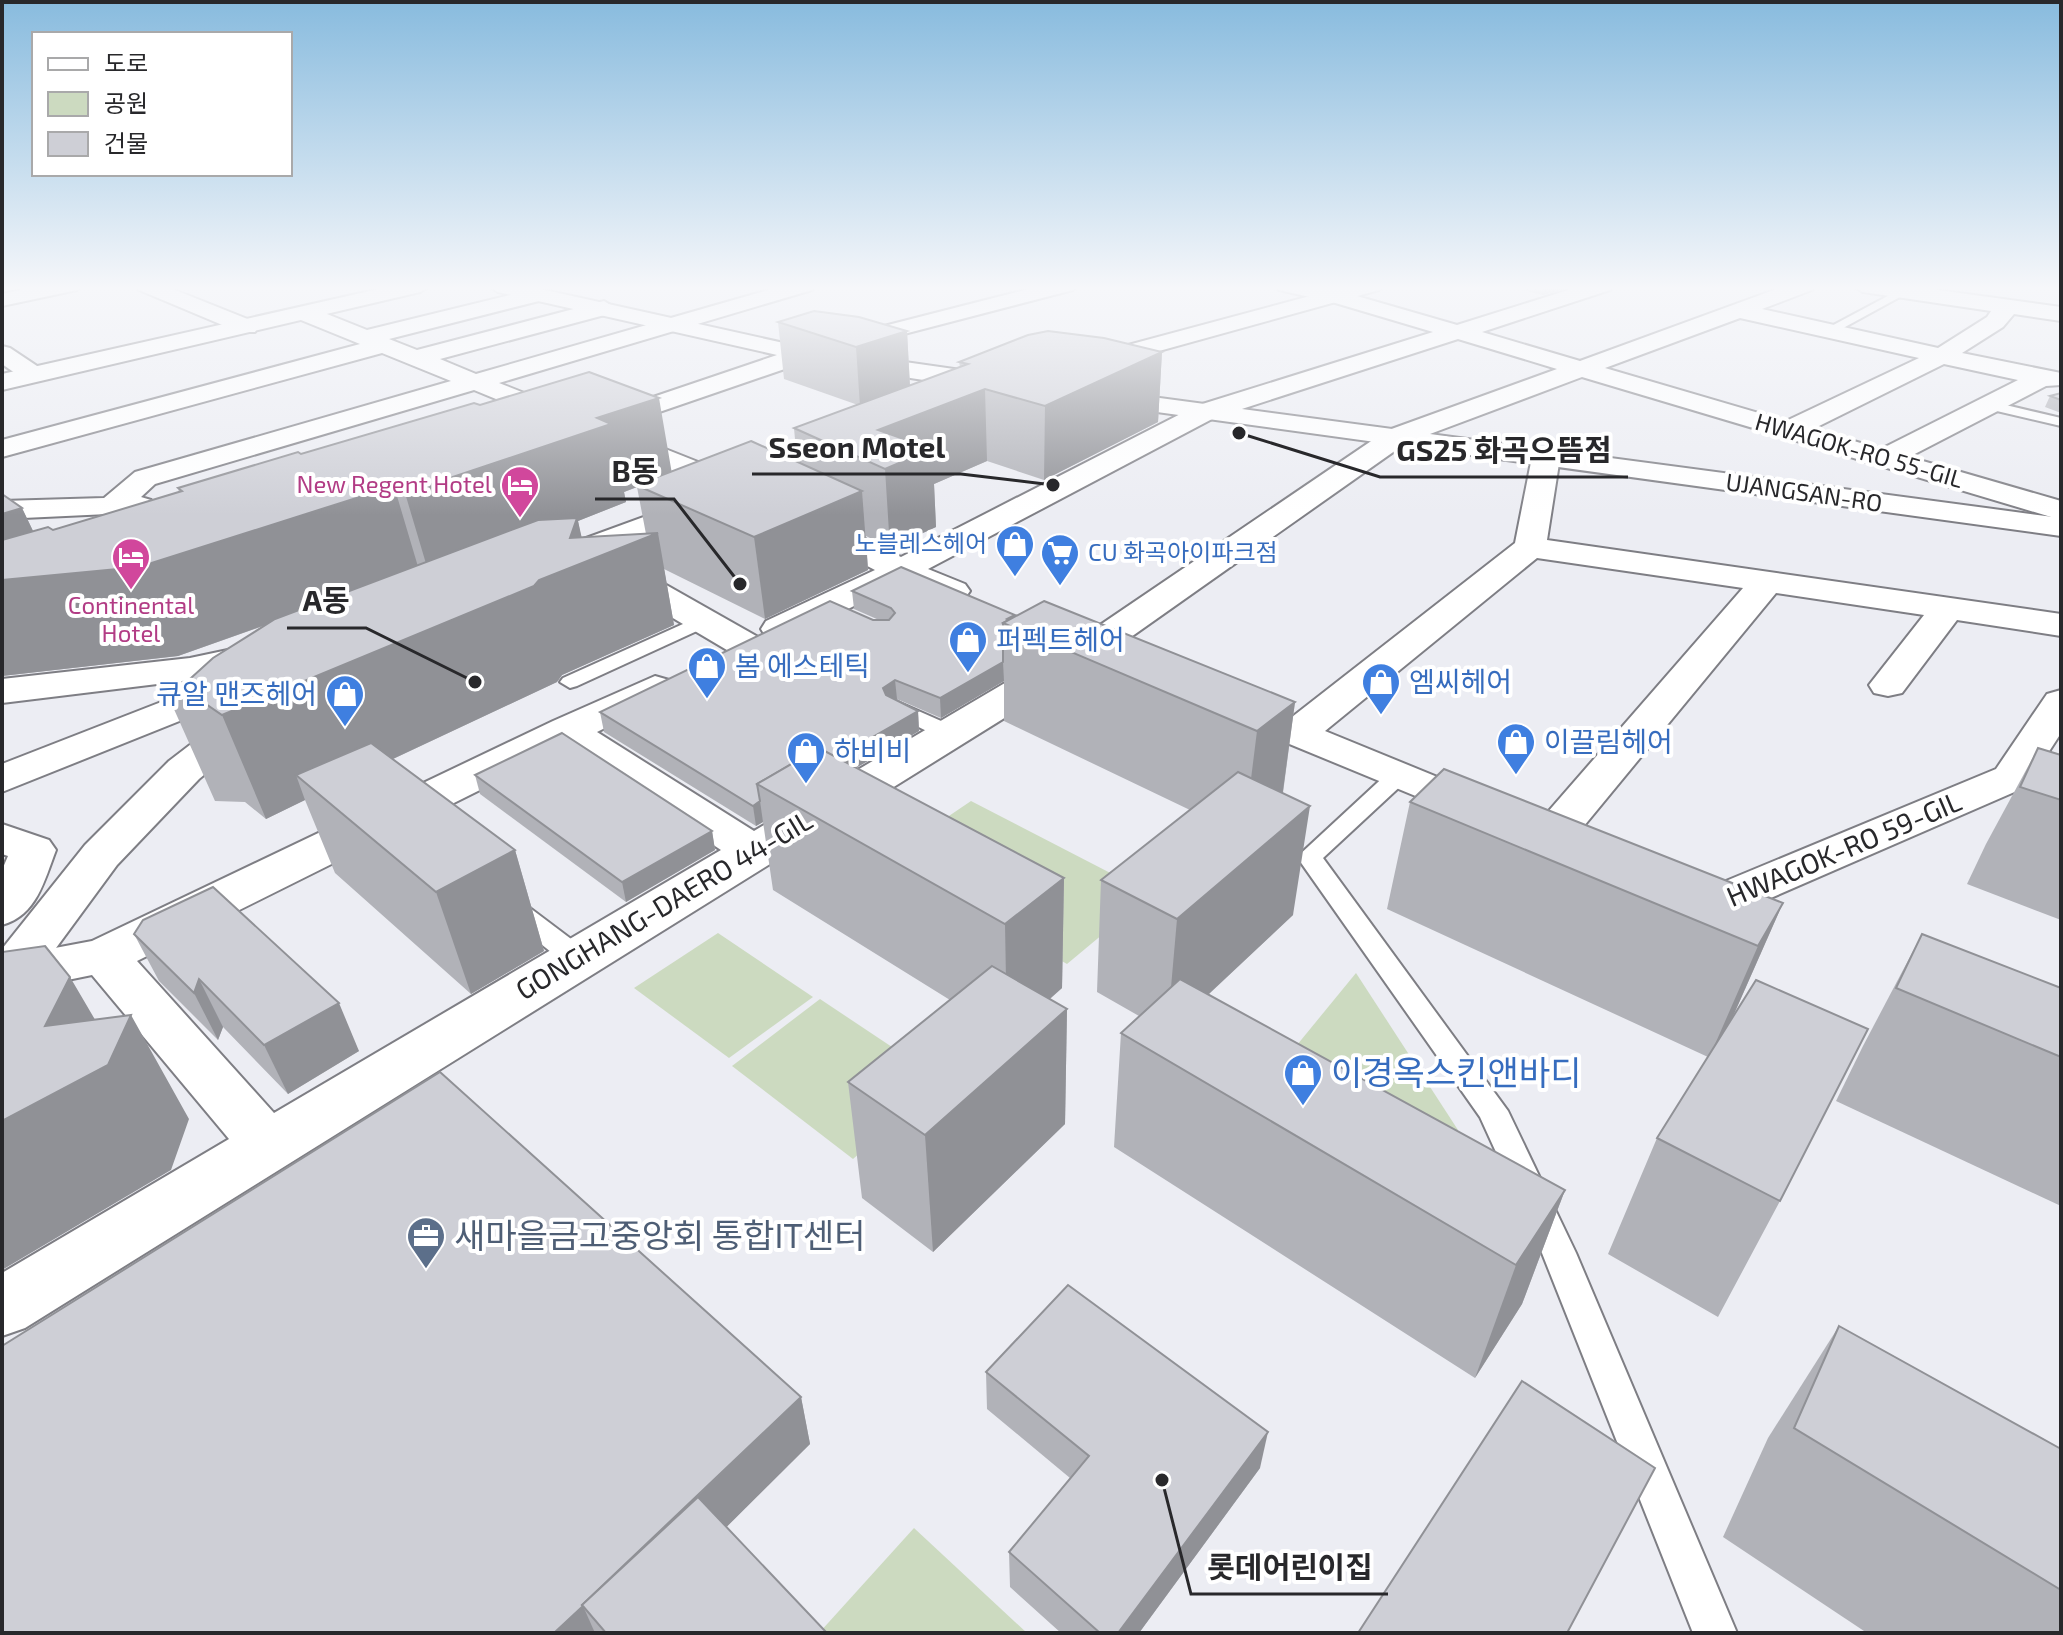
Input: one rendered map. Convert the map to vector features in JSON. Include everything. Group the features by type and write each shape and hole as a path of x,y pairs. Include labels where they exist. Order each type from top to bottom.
{"street":[{"path":"16,362 34,375"},
{"path":"2,382 90,362"},
{"path":"2,449 301,362"},
{"path":"427,362 587,428 765,495 901,570 989,606"},
{"path":"112,507 145,478 540,362"},
{"path":"558,439 779,362"},
{"path":"859,362 1019,386 954,405"},
{"name":"UJANGSAN-RO","path":"1129,362 1064,383 1205,412 2061,527"},
{"path":"6,979 104,956 405,823 567,730 745,645 840,613 901,570 1205,412 1358,362"},
{"name":"HWAGOK-RO 55-GIL","path":"1559,362 2061,511"},
{"path":"1396,437 1594,362"},
{"path":"1789,430 1929,362"},
{"path":"1971,362 2052,379"},
{"path":"1885,458 1989,405 2052,379"},
{"name":"GONGHANG-DAERO 44-GIL","path":"2,1307 1091,648 1396,437"},
{"path":"1296,734 1530,547 1546,457"},
{"path":"539,566 765,495"},
{"path":"2,510 175,505"},
{"path":"1530,547 2061,625"},
{"path":"582,550 745,645"},
{"path":"1208,697 1563,845 1767,582"},
{"path":"1888,685 1948,608"},
{"path":"1047,630 1135,667"},
{"path":"2,691 294,654 2,779"},
{"path":"6,979 101,855 184,770 273,701"},
{"name":"HWAGOK-RO 59-GIL","path":"1666,888 1710,906 2011,778 2061,702"},
{"path":"567,730 754,851"},
{"path":"2,838 33,850 16,893 2,909"},
{"path":"104,956 267,1144"}],"lane":[{"path":"1989,405 2061,422"},
{"path":"570,682 703,621"},
{"path":"898,708 949,733"},
{"path":"1398,776 1309,857 1493,1111 1559,1253 1715,1633"},
{"path":"491,890 577,958"}],"green space":[{"path":"971,801 1151,894 1067,964 884,860"},
{"path":"718,933 813,997 729,1058 634,988"},
{"path":"1356,973 1458,1130 1436,1159 1279,1067"},
{"path":"820,999 943,1081 853,1159 732,1066"},
{"path":"914,1528 1027,1633 819,1633"}],"building":[{"path":"960,362 1140,362 1045,406 985,389 878,430 932,449 885,469 794,428 968,364"},
{"path":"589,372 659,398 597,418 611,424 405,493 394,486 139,567 2,580 2,540 48,527 53,530 298,452 301,454 474,403 480,405"},
{"path":"751,441 862,491 754,537 636,485"},
{"path":"2,494 22,508 2,514"},
{"path":"577,518 570,538 658,533 539,580 534,586 222,715 200,700 169,698 213,658 275,619 538,520"},
{"path":"901,567 1015,615 1003,623 1003,662 940,698 895,680 883,688 886,695 918,711 836,758 819,748 757,784 760,801 753,806 600,712 830,601 873,620 889,620 895,613 891,608 852,591"},
{"path":"1044,601 1295,702 1257,731 1003,623"},
{"path":"562,733 712,831 622,882 475,775"},
{"path":"371,743 515,850 436,892 296,775"},
{"path":"819,748 1064,878 1005,924 757,784"},
{"path":"2038,748 2061,755 2061,800 2020,787"},
{"path":"1444,769 1783,903 1758,946 1410,802"},
{"path":"1238,772 1310,806 1177,919 1101,880"},
{"path":"213,887 339,1003 264,1045 199,979 194,993 134,934 143,920"},
{"path":"1922,934 2061,988 2061,1057 1896,988"},
{"path":"45,946 70,977 45,1026 131,1015 108,1065 2,1121 2,952"},
{"path":"992,966 1067,1009 925,1135 848,1082"},
{"path":"1180,979 1565,1190 1516,1265 1121,1033"},
{"path":"1756,980 1868,1029 1780,1201 1657,1138"},
{"name":"새마을금고중앙회 통합IT센터","path":"440,1072 801,1397 554,1633 2,1633 2,1346"},
{"path":"1068,1285 1268,1432 1118,1633 1100,1633 1009,1552 1089,1456 986,1372"},
{"path":"1839,1326 2061,1449 2061,1590 1794,1428"},
{"path":"1522,1381 1655,1468 1567,1633 1358,1633"},
{"path":"698,1497 827,1633 606,1633 582,1605"}],"place":[{"name":"GS25 화곡으뜸점","path":"1239,433"},
{"name":"Sseon Motel","path":"1053,485"},
{"name":"New Regent Hotel","path":"520,519"},
{"name":"노블레스헤어","path":"1015,578"},
{"name":"B동","path":"740,584"},
{"name":"CU 화곡아이파크점","path":"1060,587"},
{"name":"Continental Hotel","path":"131,591"},
{"name":"퍼펙트헤어","path":"968,674"},
{"name":"A동","path":"475,682"},
{"name":"봄 에스테틱","path":"707,700"},
{"name":"엠씨헤어","path":"1381,716"},
{"name":"큐알 맨즈헤어","path":"345,728"},
{"name":"이끌림헤어","path":"1516,776"},
{"name":"하비비","path":"806,785"},
{"name":"이경옥스킨앤바디","path":"1303,1107"},
{"name":"새마을금고중앙회 통합IT센터","path":"426,1270"},
{"name":"롯데어린이집","path":"1162,1480"}]}
